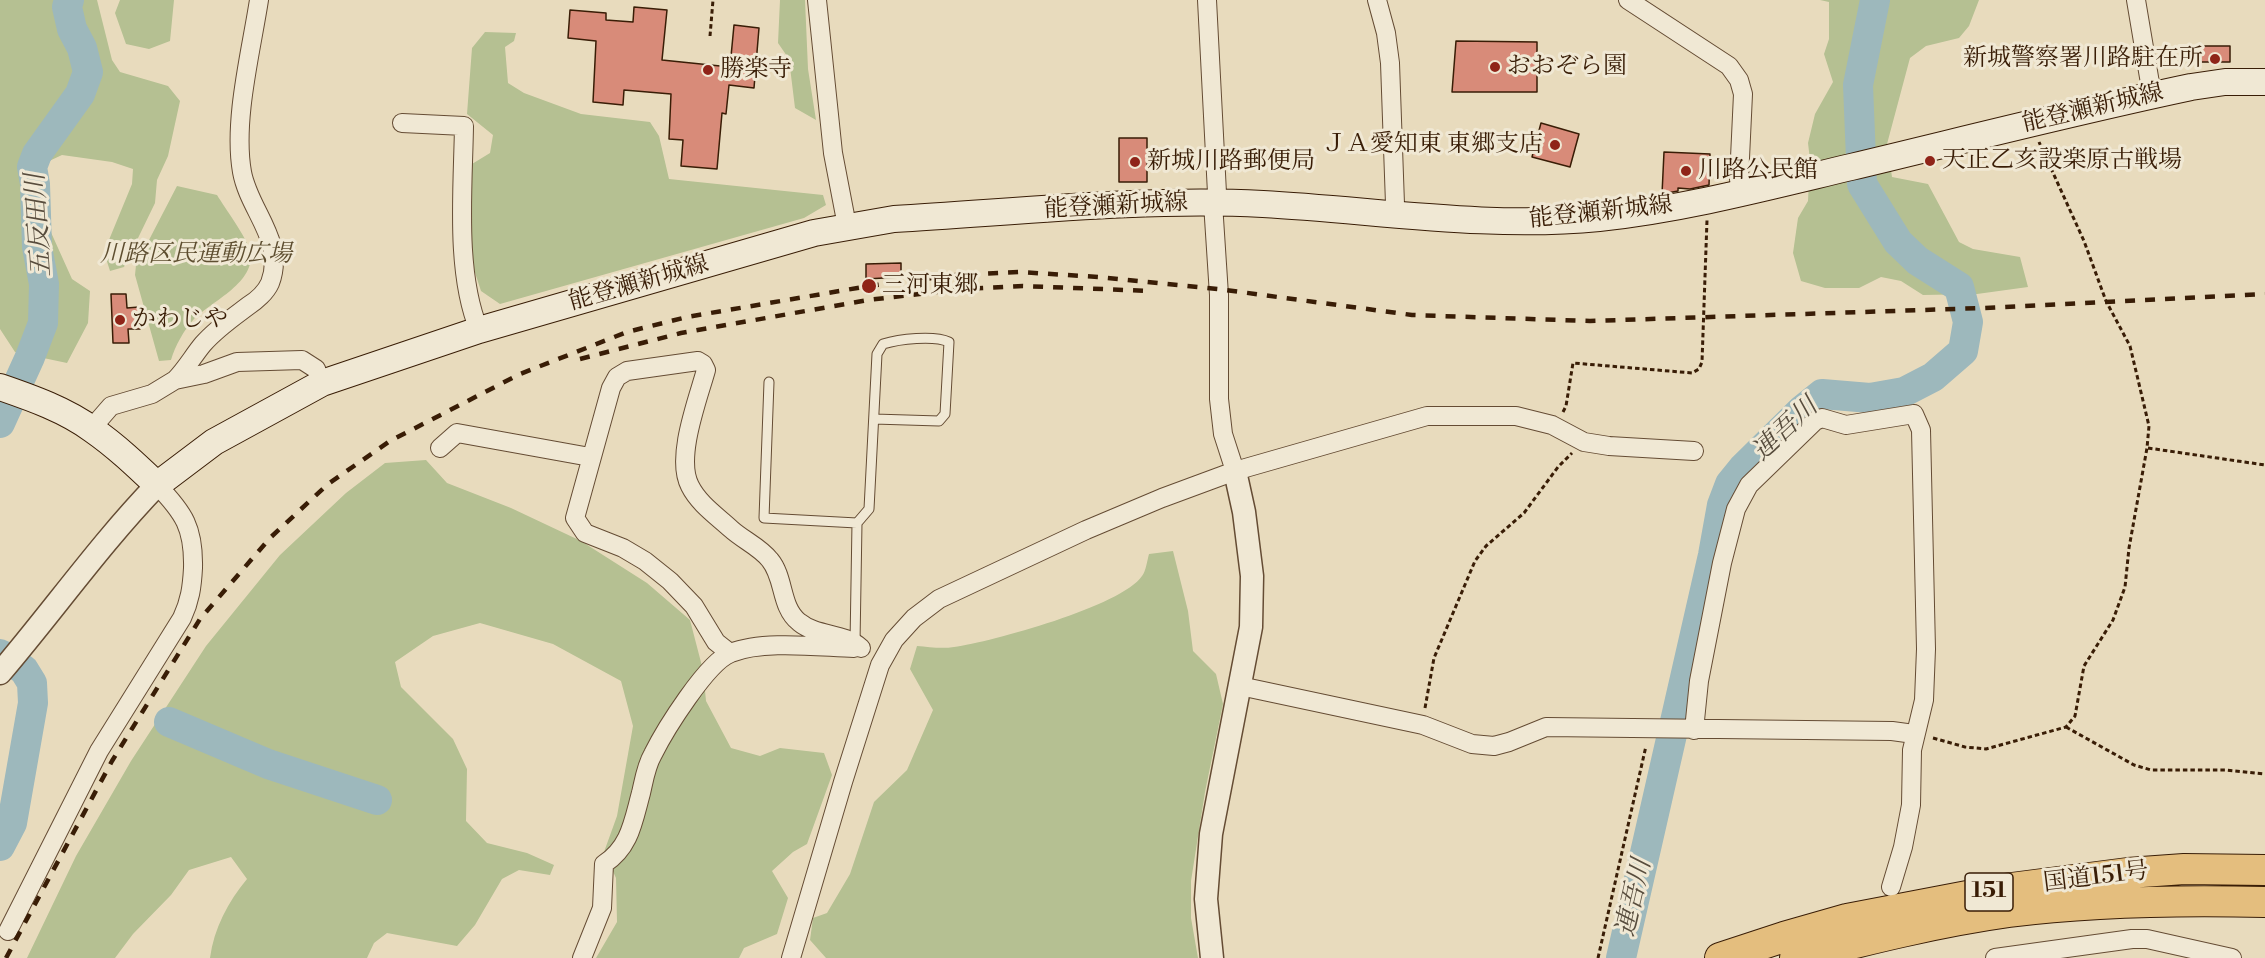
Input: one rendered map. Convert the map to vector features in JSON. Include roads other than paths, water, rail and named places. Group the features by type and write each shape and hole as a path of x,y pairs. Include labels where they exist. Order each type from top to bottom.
{"highway":[{"name":"国道151号","path":"1720,958 1847,920 2004,889 2128,873 2184,869 2265,870"},
{"name":"国道151号","path":"1795,958 1925,926 2009,912 2080,904 2147,901 2265,902"}],"main road":[{"name":"能登瀬新城線","path":"156,485 214,442 322,382 479,330 814,233 848,226 894,219 1122,205 1214,203 1263,204 1498,221 1554,221 1646,212 1741,194 2152,95 2225,82 2265,82"},
{"path":"0,387 33,399 91,429 128,458 156,485"}],"street":[{"path":"91,429 111,406 152,394 175,380 218,328 255,301 269,285 275,266 274,249 248,193 240,160 244,98 259,0"},
{"path":"818,0 833,153 848,226"},
{"path":"1207,0 1217,193 1214,203 1219,295 1219,399 1223,434 1244,512 1252,576 1251,627 1211,834 1206,899 1212,958"},
{"path":"1377,0 1386,33 1390,63 1394,214"},
{"path":"1628,0 1728,66 1738,80 1743,94 1739,179 1741,194"},
{"path":"2136,0 2152,95"},
{"path":"402,123 464,126 465,264 471,312 479,330"},
{"path":"175,380 204,374 237,362 302,360 316,369 322,382"},
{"path":"730,653 716,642 694,606 670,581 645,561 623,548 585,533 575,518 590,457 611,388 617,377 627,371 698,361 703,364 706,370 690,428 686,455 686,473 690,486 702,503 771,561 779,575 790,611 798,622 811,629 886,652"},
{"path":"1690,730 1722,563 1736,509 1749,485 1815,421 1822,418 1846,424 1914,414 1921,430 1926,650 1924,700 1912,750 1911,805 1903,847 1891,886"},
{"path":"791,958 843,782 886,652 894,639 914,618 939,599 1086,530 1234,471 1427,416 1516,416 1552,424 1584,442 1609,446 1694,451"},
{"path":"440,448 457,433 590,457"},
{"path":"0,672 156,485 174,503 188,526 193,545 191,600 99,751 8,931"},
{"path":"582,958 602,908 602,868 621,851 630,831 652,754 704,675 716,662 730,653 757,647 858,645"},
{"path":"1240,686 1423,725 1472,744 1494,746 1546,727 1892,731 1914,734"},
{"path":"1995,958 2132,939 2147,939 2232,958"}],"lane":[{"path":"858,645 856,523 869,509 877,354 882,345 892,341 940,338 949,342 945,414 939,421 874,419"},
{"path":"769,382 764,518 856,523"}],"waterway":[{"name":"五反田川","path":"0,423 43,323 44,284 37,247 35,184 32,167 37,154 80,94 88,72 82,48 72,29 67,7 69,0"},
{"name":"連吾川","path":"1621,958 1713,555 1722,505 1730,484 1743,468 1802,410 1822,394 1870,398 1904,392 1933,377 1963,351 1968,322 1959,287 1918,261 1898,242 1862,184 1858,85 1875,0"},
{"name":"五反田川","path":"0,654 24,670 32,683 33,703 12,823 0,846"},
{"path":"169,722 268,764 377,800"}],"railway":[{"path":"6,958 112,761 200,619 270,538 328,484 390,441 520,374 627,332 687,317 869,286 956,275 1020,272 1218,289 1412,315 1590,321 1983,308 2265,294"},
{"path":"580,359 681,333 868,300 962,289 1023,286 1152,291"}],"place":[{"name":"新城警察署川路駐在所","path":"2215,59"},
{"name":"おおぞら園","path":"1495,67"},
{"name":"勝楽寺","path":"708,70"},
{"name":"ＪＡ愛知東 東郷支店","path":"1555,145"},
{"name":"天正乙亥設楽原古戦場","path":"1930,161"},
{"name":"新城川路郵便局","path":"1135,162"},
{"name":"川路公民館","path":"1686,171"},
{"name":"三河東郷","path":"869,286"},
{"name":"かわじや","path":"120,320"}],"park label":[{"name":"川路区民運動広場","path":"196,255"}]}
